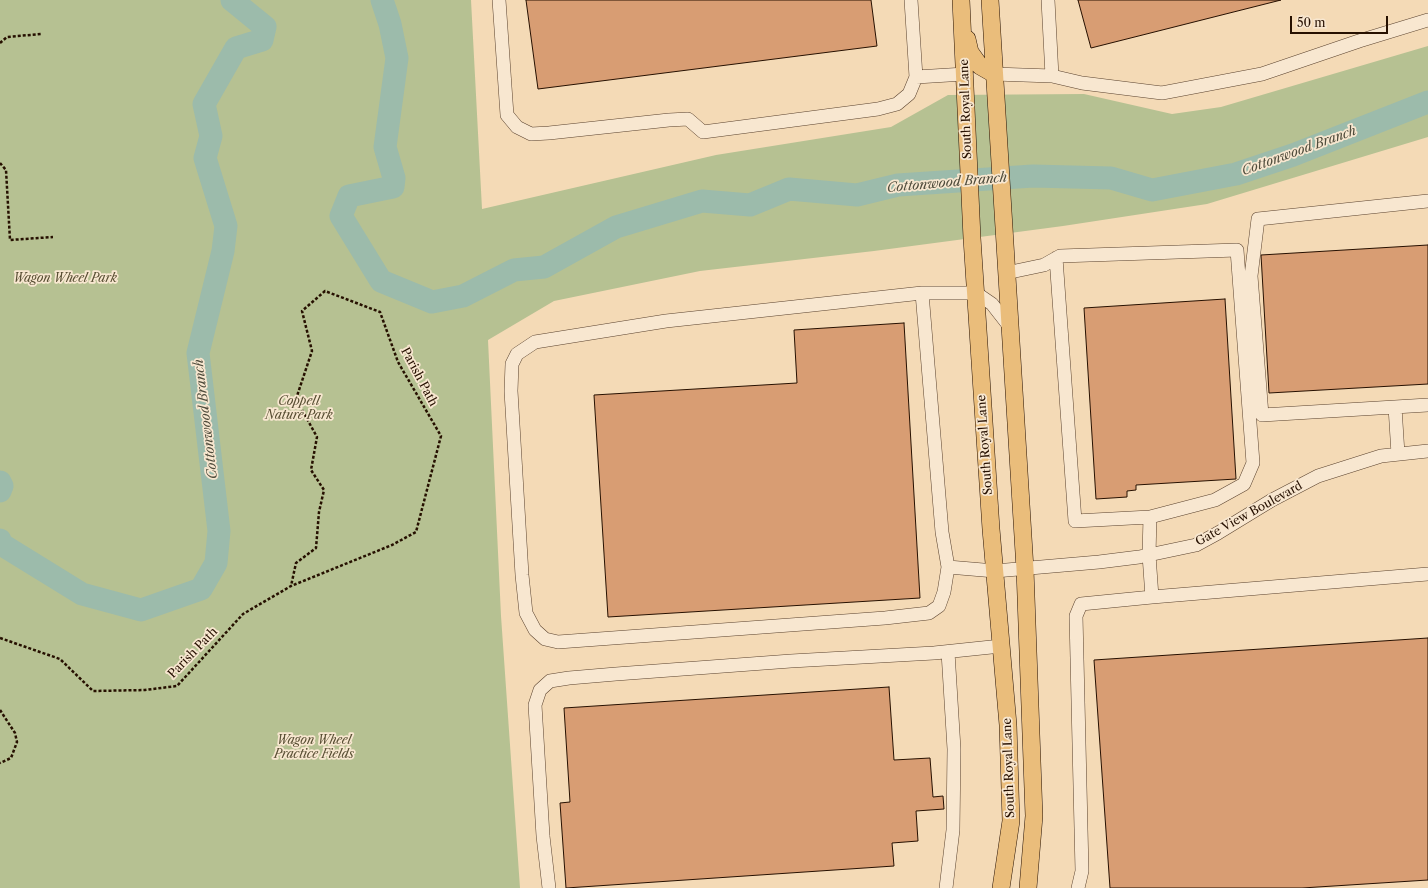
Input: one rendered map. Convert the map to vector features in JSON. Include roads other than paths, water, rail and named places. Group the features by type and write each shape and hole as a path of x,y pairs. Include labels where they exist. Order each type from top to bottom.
{"main road":[{"name":"South Royal Lane","path":"961,0 972,238 991,529 1008,725 1011,821 1001,888"},
{"name":"South Royal Lane","path":"990,0 1025,569 1034,816 1028,888"},
{"path":"962,20 970,52 980,66 994,74"}],"street":[{"path":"500,0 508,114 517,127 531,134 688,119 703,132 878,109 897,104 909,94 916,77 911,0"},
{"path":"1048,0 1052,76"},
{"path":"994,74 1052,76 1082,83 1162,93 1262,74 1359,41 1428,20"},
{"path":"916,77 965,74"},
{"path":"1428,201 1258,219 1251,276 1262,415 1428,405"},
{"path":"1006,273 1044,265 1056,258 1060,256 1237,250 1253,463 1244,484 1216,500 1150,517 1075,521 1056,258"},
{"path":"922,293 942,532 948,567 940,606 929,613 885,618 558,642 545,639 535,630 526,612 522,575 510,391 512,364 517,354 534,342 666,321 922,293 976,293 992,304 1010,327"},
{"path":"1395,407 1398,454"},
{"name":"Gate View Boulevard","path":"948,567 995,571 1025,569 1099,562 1149,555 1196,545 1272,500 1318,476 1381,456 1428,451"},
{"path":"1150,517 1149,555 1152,597"},
{"path":"1078,888 1082,871 1076,616 1081,604 1428,574"},
{"path":"549,888 543,836 535,705 540,690 550,681 593,676 791,661 948,652 1001,646"},
{"path":"946,888 953,830 954,748 948,652"}],"waterway":[{"name":"Cottonwood Branch","path":"0,540 1,544 82,594 141,610 201,589 216,563 219,531 198,353 223,251 226,226 205,158 211,136 204,104 236,48 262,40 265,27 232,0"},
{"name":"Cottonwood Branch","path":"382,0 390,24 397,58 385,147 394,178 393,187 349,196 341,216 381,281 432,302 463,296 514,270 544,267 616,227 702,201 750,205 789,189 857,195 898,185 1033,176 1111,178 1152,190 1236,174 1293,155 1428,102"},
{"name":"Cottonwood Branch","path":"0,482 2,486 0,491"}],"park label":[{"name":"Wagon Wheel Park","path":"65,279"},
{"name":"Coppell Nature Park","path":"299,409"},
{"name":"Wagon Wheel Practice Fields","path":"314,748"}]}
